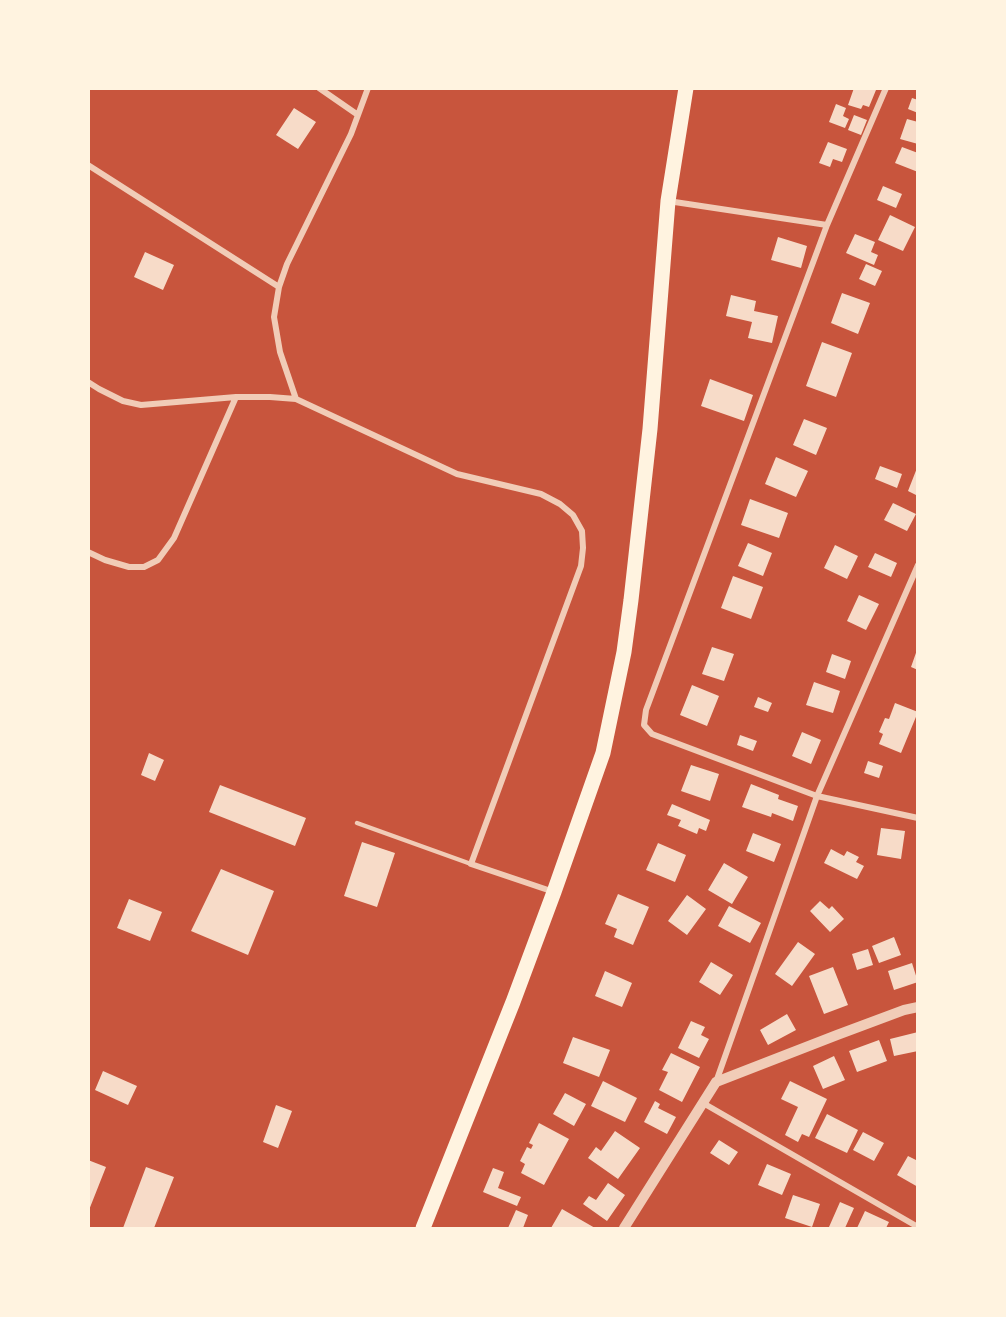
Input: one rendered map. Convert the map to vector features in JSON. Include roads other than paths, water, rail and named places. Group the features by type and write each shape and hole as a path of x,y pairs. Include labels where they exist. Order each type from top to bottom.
{"main road":[{"path":"423,1228 513,1002 603,753 624,652 650,429 668,201 686,88"}],"street":[{"path":"319,88 358,114"},
{"path":"296,399 280,352 274,317 279,287 287,264 351,134 368,88"},
{"path":"886,88 827,225 646,710 645,725 651,734 817,796 918,818"},
{"path":"88,165 279,287"},
{"path":"668,201 827,225"},
{"path":"88,382 123,401 141,405 236,397 296,399 457,474 541,494 560,504 573,515 582,531 581,566 471,864 554,892"},
{"path":"88,552 129,567 144,567 158,560 174,538 236,397"},
{"path":"624,1228 716,1082 817,796 918,566"},
{"path":"716,1082 904,1010 918,1007"},
{"path":"703,1103 918,1227"}],"lane":[{"path":"357,823 471,864"}]}
